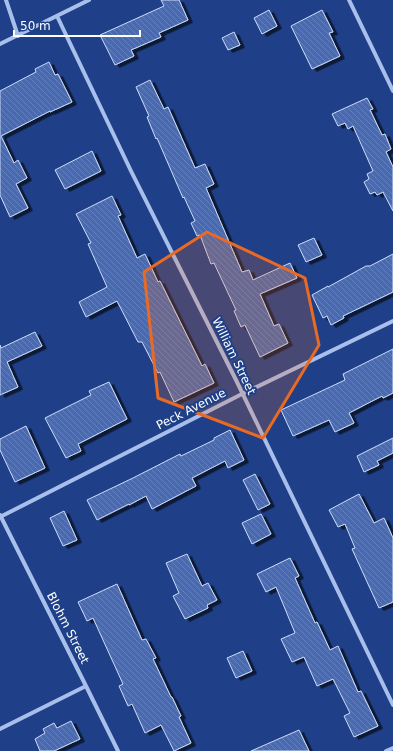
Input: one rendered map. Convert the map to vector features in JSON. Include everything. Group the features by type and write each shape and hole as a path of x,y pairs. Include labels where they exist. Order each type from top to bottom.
{"street":[{"path":"6,0 18,36"},
{"path":"0,44 89,0"},
{"path":"349,0 393,92"},
{"name":"William Street","path":"57,16 131,171 242,394 393,705"},
{"name":"Peck Avenue","path":"0,516 242,394 393,321"},
{"name":"Blohm Street","path":"0,516 118,751"},
{"path":"0,729 86,686"},
{"path":"386,751 393,748"}],"highlighted area":[{"path":"207,232 305,278 319,345 263,438 158,398 144,272"}],"building":[{"path":"161,0 179,0 188,20 159,33 161,37 131,50 134,56 115,65 100,35 164,6"},
{"path":"269,10 277,26 262,34 254,18"},
{"path":"322,10 333,32 329,33 340,56 312,69 291,26"},
{"path":"234,32 240,45 228,50 222,38"},
{"path":"49,62 55,75 58,74 72,102 50,111 1,136 14,163 18,160 27,178 16,184 28,208 10,217 0,195 0,91 36,72 35,69"},
{"path":"150,80 164,109 168,107 195,168 205,164 214,184 206,188 242,272 249,270 253,280 290,263 297,278 260,294 274,326 279,324 288,343 260,357 245,325 241,327 234,311 236,310 214,263 211,264 200,235 197,236 191,223 195,221 184,197 183,198 147,117 149,116 136,87"},
{"path":"367,98 373,109 370,110 382,135 385,134 391,149 386,152 393,167 393,211 383,192 377,195 375,192 370,194 364,182 369,179 367,174 373,171 353,126 348,129 345,123 338,126 332,114"},
{"path":"92,151 101,171 65,189 55,170"},
{"path":"112,196 121,215 118,216 137,258 145,254 202,366 205,364 214,383 174,402 160,372 158,373 142,342 138,342 117,301 86,317 79,302 107,287 88,244 91,243 76,214"},
{"path":"314,238 322,255 306,262 298,245"},
{"path":"393,254 393,292 343,316 344,318 331,325 327,316 323,318 312,295 366,266 370,266"},
{"path":"35,332 42,346 7,362 18,387 0,395 0,345 1,348"},
{"path":"393,349 393,393 383,398 382,396 349,413 354,423 335,432 329,420 293,436 281,410 345,380 343,374"},
{"path":"109,382 127,419 78,444 81,451 66,458 45,418 91,395 89,391"},
{"path":"26,426 45,468 15,482 0,450 0,439"},
{"path":"230,430 244,460 228,468 225,461 192,478 196,486 152,509 146,496 97,520 87,500 180,454 181,456 214,440 214,438"},
{"path":"393,438 393,453 377,461 379,465 364,472 357,456"},
{"path":"255,474 270,504 258,510 243,480"},
{"path":"359,494 374,523 384,518 393,538 393,602 379,608 352,549 355,548 345,524 338,527 329,510"},
{"path":"64,511 77,540 63,546 50,518"},
{"path":"261,514 271,534 252,544 242,523"},
{"path":"187,554 202,586 208,583 217,600 207,605 208,608 185,619 173,596 179,593 166,563"},
{"path":"290,558 299,576 295,578 315,623 317,622 330,650 338,646 358,692 361,691 378,726 354,737 344,716 350,713 333,679 317,686 304,657 292,662 281,639 295,633 276,587 266,592 257,574"},
{"path":"117,584 142,640 146,639 156,658 153,659 181,716 179,717 191,743 174,751 161,725 145,733 132,704 128,706 119,686 123,684 93,618 87,621 78,602"},
{"path":"243,651 252,671 236,678 227,658"},
{"path":"71,721 80,739 54,751 40,751 35,739 45,733 43,729 54,723 57,728"},
{"path":"299,730 309,751 251,751"}]}
